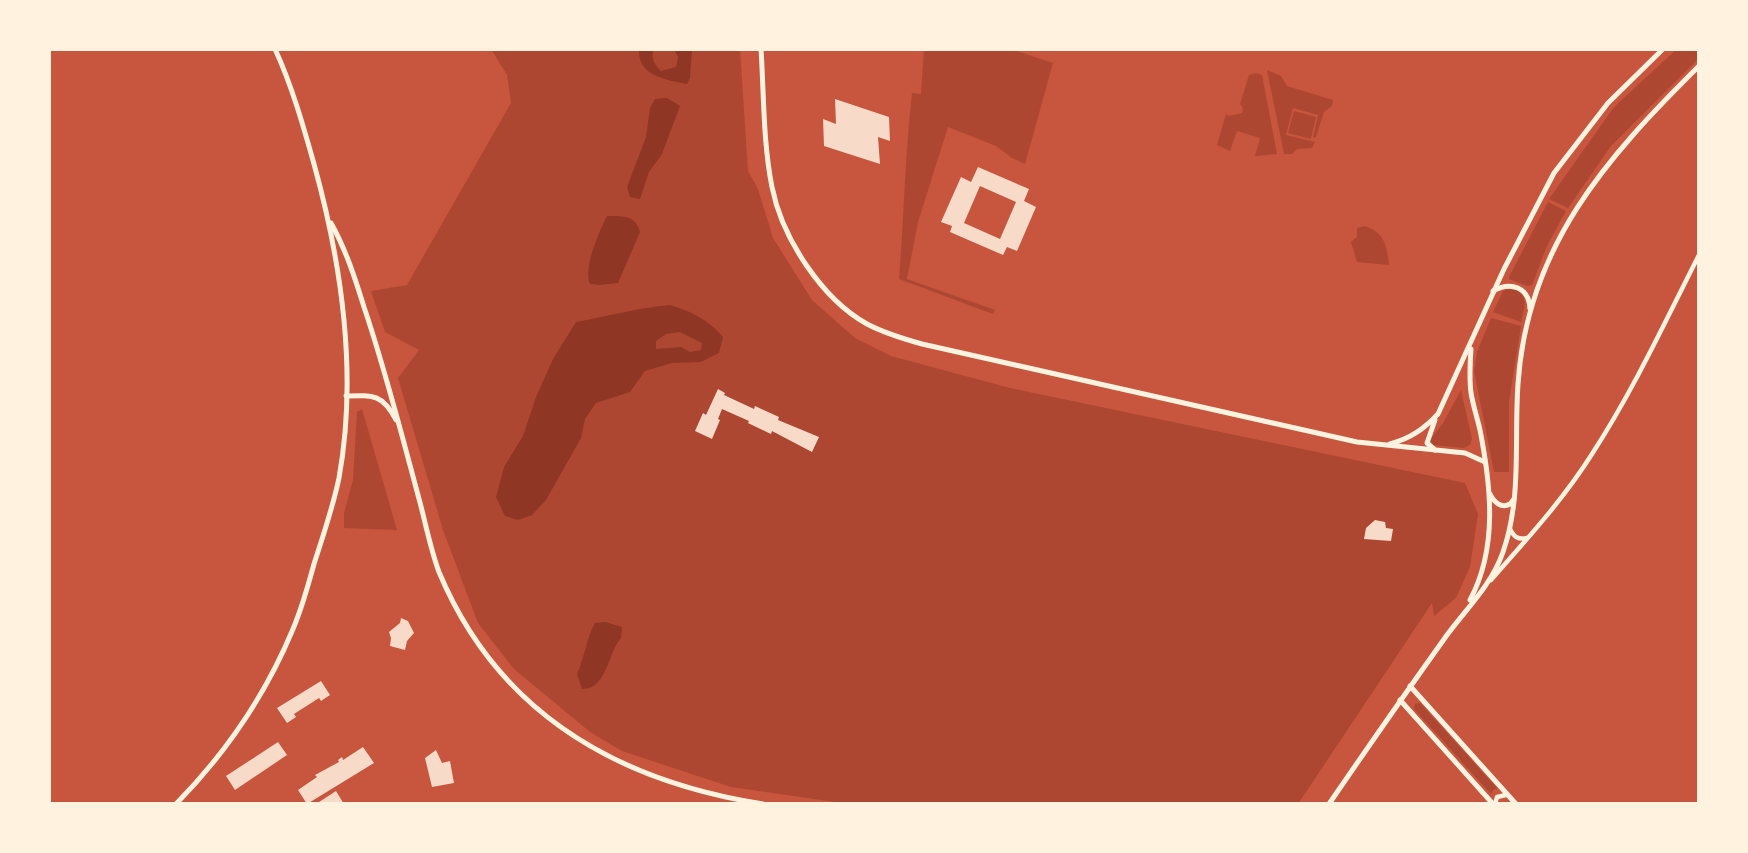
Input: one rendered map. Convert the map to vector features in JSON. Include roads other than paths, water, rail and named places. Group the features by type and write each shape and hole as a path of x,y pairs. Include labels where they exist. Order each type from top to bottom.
{"street":[{"path":"176,804 219,756 248,714 294,628 339,477 346,396 342,305 329,219 298,107 275,49"},
{"path":"761,49 769,166 773,190 786,229 821,284 853,315 906,340 952,351 1344,439 1465,453 1485,462"},
{"path":"1441,452 1427,443 1438,414 1472,344 1493,291 1554,173 1608,103 1663,49"},
{"path":"1490,581 1510,529 1516,493 1518,381 1536,292 1558,240 1595,180 1620,148 1699,66"},
{"path":"329,219 345,249 380,353 439,570 467,629 508,682 578,740 617,762 651,776 763,804"},
{"path":"1329,804 1466,609 1562,497 1619,411 1699,255"},
{"path":"1493,291 1506,285 1520,288 1528,296 1530,316"},
{"path":"1466,609 1485,560 1489,530 1489,492 1469,374 1472,344"},
{"path":"346,396 369,396 383,400 399,426"},
{"path":"1387,445 1414,435 1438,414"},
{"path":"1489,492 1496,503 1502,506 1510,504 1516,493"},
{"path":"1510,529 1513,536 1528,538"},
{"path":"1410,686 1516,804"},
{"path":"1400,700 1494,804 1499,795 1510,797"}]}
